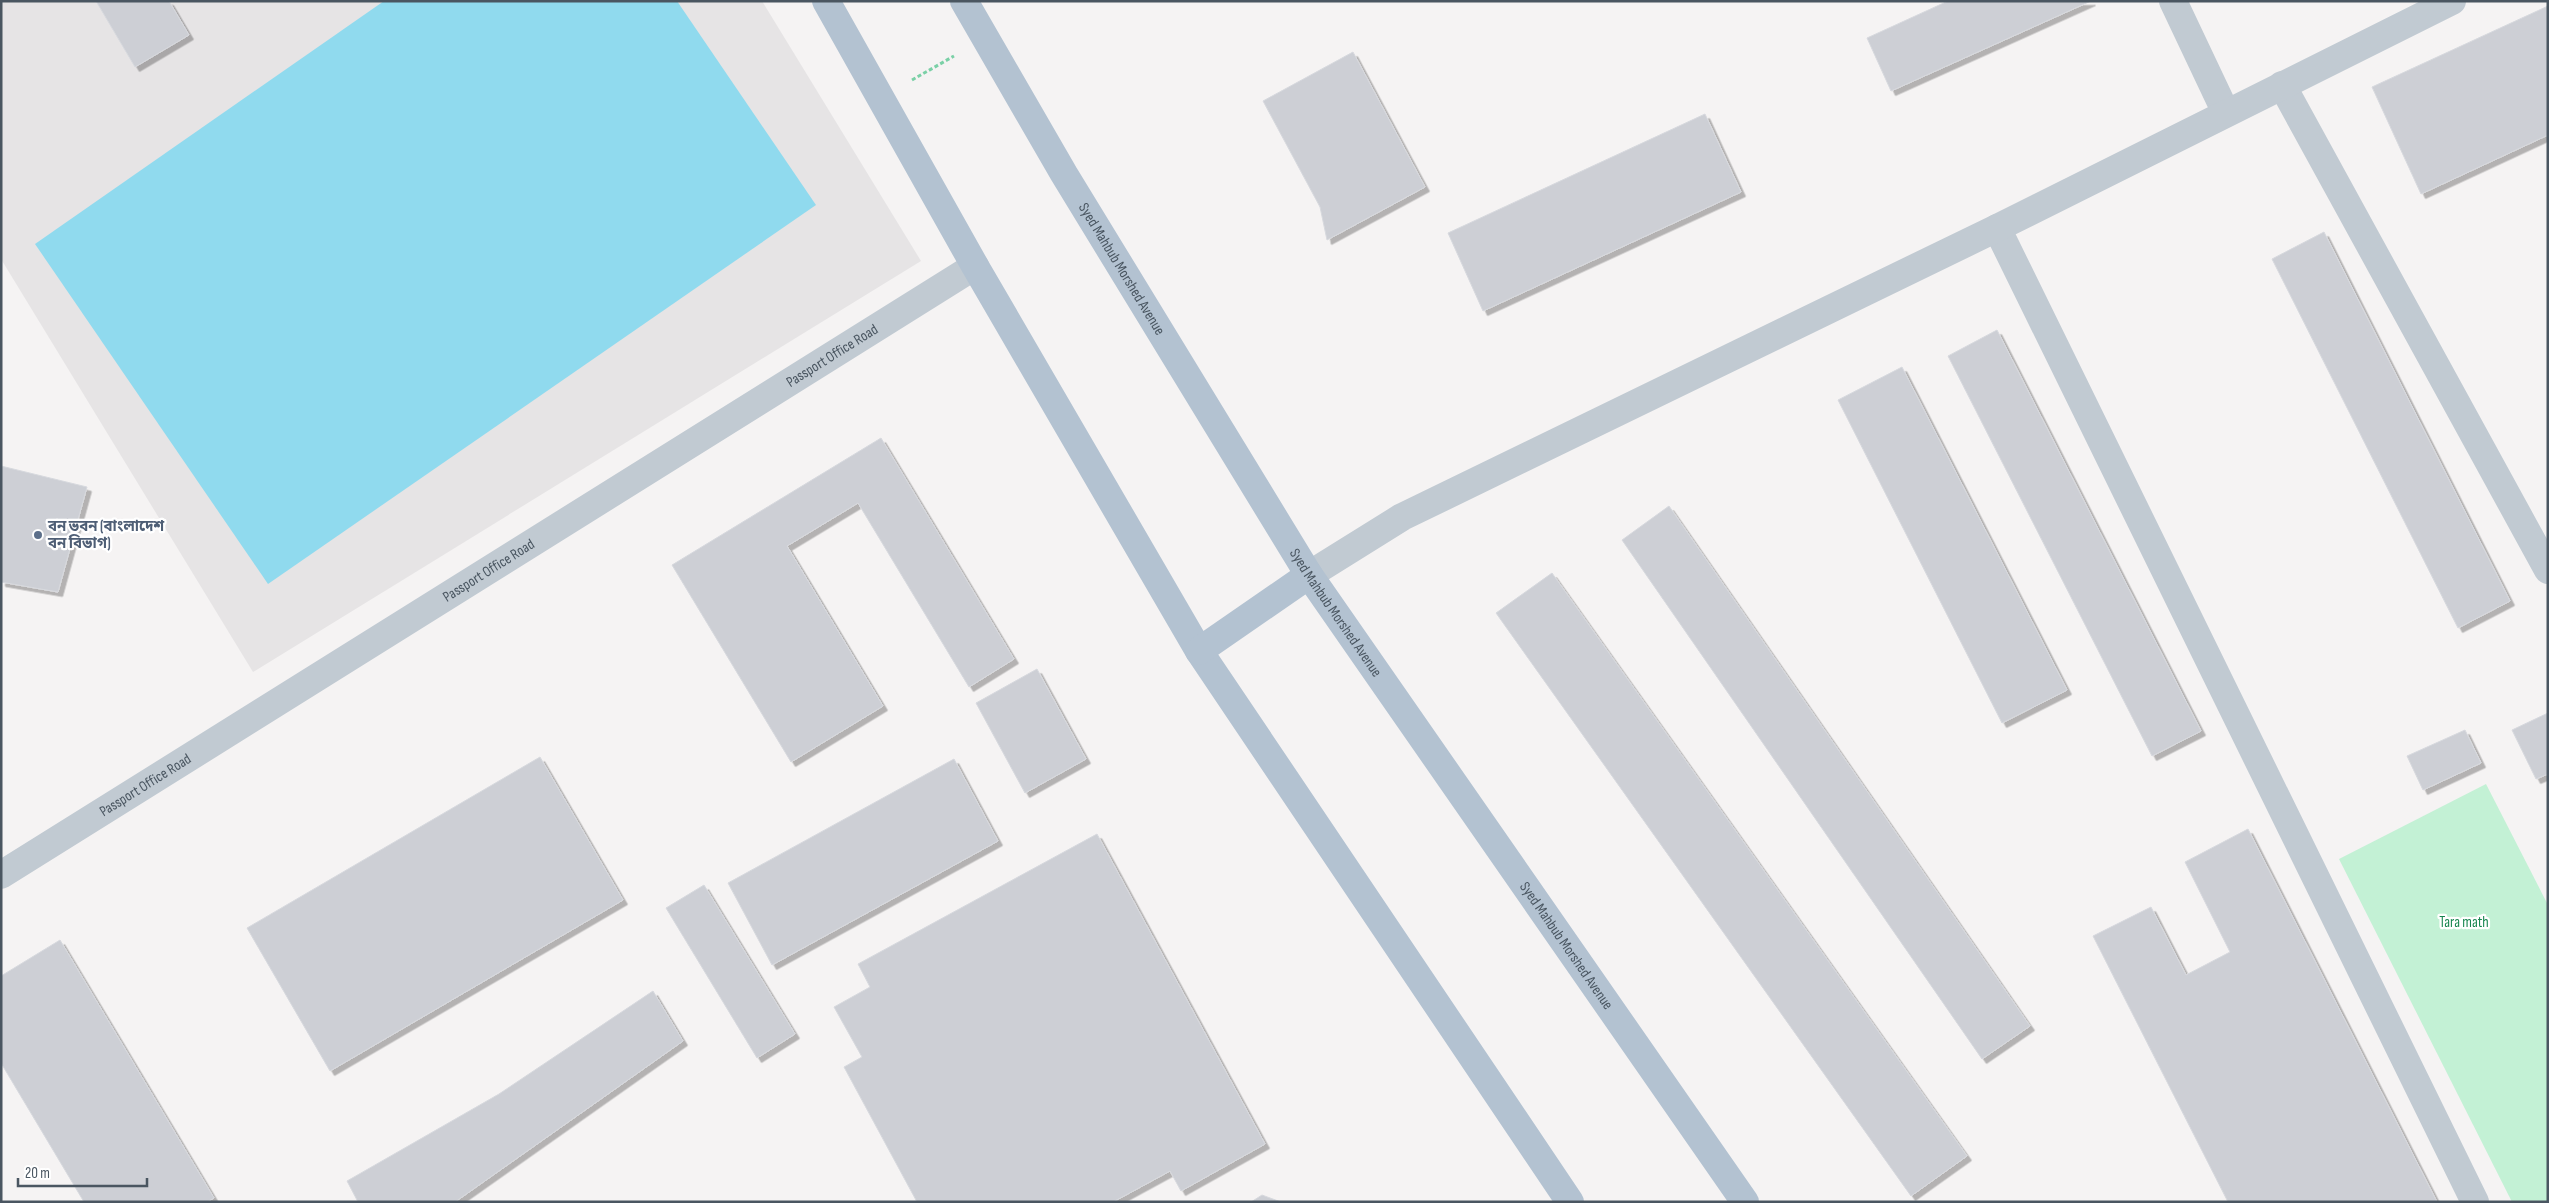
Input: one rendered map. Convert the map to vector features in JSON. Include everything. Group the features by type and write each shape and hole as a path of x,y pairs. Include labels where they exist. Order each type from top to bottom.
{"main road":[{"path":"826,1 975,266 1199,651 1570,1202"},
{"name":"Syed Mahbub Morshed Avenue","path":"964,1 1064,174 1309,575 1745,1202"},
{"path":"1199,651 1309,575"}],"street":[{"path":"2173,1 2226,113"},
{"path":"1309,575 1402,517 1997,228 2282,84 2452,1"},
{"path":"2282,84 2548,570"},
{"path":"1997,228 2475,1202"},
{"name":"Passport Office Road","path":"1,875 975,266"}],"path":[{"path":"881,98 986,38"}],"shaded area":[{"path":"1,1 762,1 921,261 253,672 1,259"}],"green space":[{"name":"Tara math","path":"2486,784 2548,905 2548,1202 2512,1202 2339,859"}],"water":[{"path":"384,1 677,1 816,205 268,584 35,244"}],"building":[{"path":"96,1 169,1 189,35 135,67"},
{"path":"1948,1 2091,1 1891,91 1867,38"},
{"path":"2548,6 2548,135 2421,194 2372,87"},
{"path":"1353,52 1425,187 1327,240 1320,207 1263,101"},
{"path":"1705,114 1741,192 1483,311 1448,233"},
{"path":"2324,232 2510,601 2458,628 2272,259"},
{"path":"1997,330 2201,731 2152,756 1948,356"},
{"path":"1902,367 2067,690 2002,723 1838,400"},
{"path":"881,438 1014,659 969,687 858,503 787,546 883,706 791,762 672,565"},
{"name":"বন ভবন (বাংলাদেশ বন বিভাগ)","path":"1,466 87,487 58,592 1,582"},
{"path":"1669,506 2030,1026 1982,1059 1622,540"},
{"path":"1552,573 1967,1156 1911,1196 1496,613"},
{"path":"1037,669 1086,759 1025,793 976,703"},
{"path":"2548,713 2548,774 2536,779 2512,730"},
{"path":"2465,730 2481,763 2423,790 2407,756"},
{"path":"540,757 623,900 330,1071 247,928"},
{"path":"954,759 998,841 772,965 728,883"},
{"path":"2248,829 2437,1202 2228,1202 2093,936 2151,907 2186,975 2230,952 2185,862"},
{"path":"1097,834 1265,1144 1181,1191 1170,1171 1113,1202 917,1202 844,1067 862,1057 834,1007 870,987 858,964"},
{"path":"704,885 795,1034 757,1058 666,908"},
{"path":"60,940 214,1198 207,1202 84,1202 1,1063 1,976"},
{"path":"653,991 683,1041 455,1202 358,1202 347,1181 499,1094"},
{"path":"1262,1195 1281,1202 1251,1202"}],"place":[{"name":"বন ভবন (বাংলাদেশ বন বিভাগ)","path":"38,535"}]}
